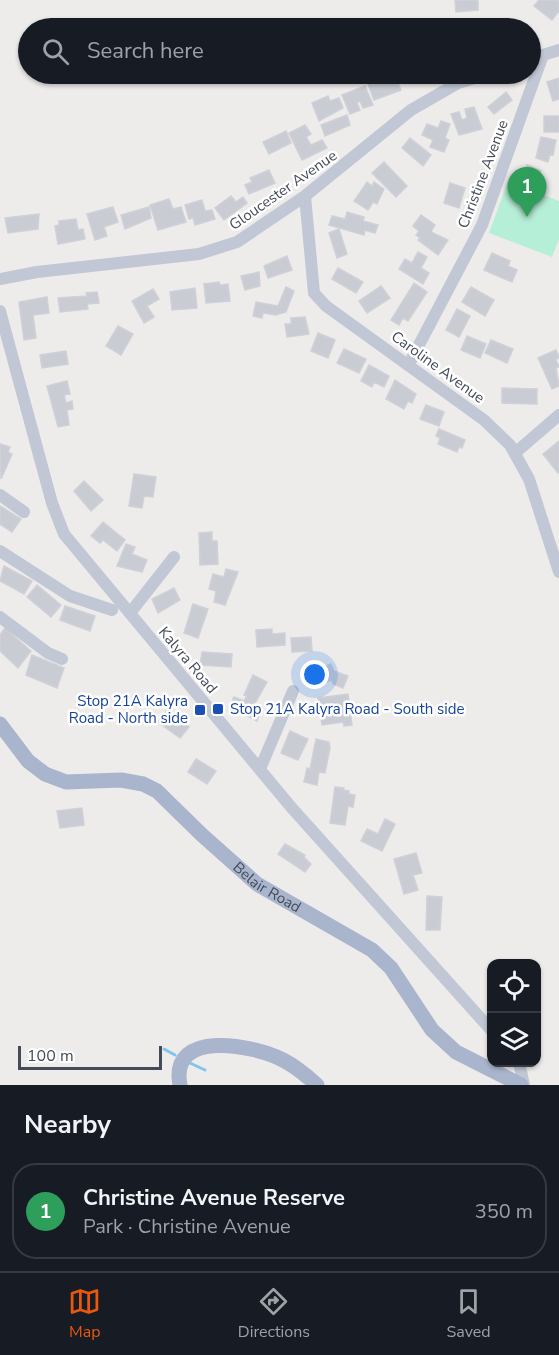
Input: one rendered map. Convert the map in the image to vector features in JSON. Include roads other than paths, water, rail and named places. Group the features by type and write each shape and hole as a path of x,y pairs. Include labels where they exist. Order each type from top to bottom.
{"main road":[{"name":"Belair Road","path":"0,724 28,761 45,774 66,782 120,780 143,784 157,791 201,836 257,884 372,950 391,968 432,1030 456,1052 522,1085"},
{"path":"180,1085 179,1070 184,1059 190,1053 211,1045 254,1050 282,1060 317,1085"}],"street":[{"path":"541,56 559,50"},
{"name":"Gloucester Avenue","path":"0,279 37,272 213,251 248,236 305,196 411,110 456,84"},
{"name":"Christine Avenue","path":"409,364 482,225 528,84"},
{"name":"Caroline Avenue","path":"305,196 314,292 326,306 484,420 515,453 529,479 559,572"},
{"name":"Kalyra Road","path":"0,311 60,526 260,770 487,1025"},
{"path":"515,453 559,415"},
{"path":"0,495 24,512"},
{"path":"0,551 70,596 112,610"},
{"path":"130,613 174,558"},
{"path":"0,618 48,653 62,659"},
{"path":"260,770 293,691"},
{"path":"520,1067 522,1085"}],"waterway":[{"path":"164,1049 175,1055"},
{"path":"190,1063 205,1070"}],"place":[{"name":"Christine Avenue Reserve","path":"527,217"},
{"name":"Stop 21A Kalyra Road - South side","path":"218,709"},
{"name":"Stop 21A Kalyra Road - North side","path":"200,710"}]}
